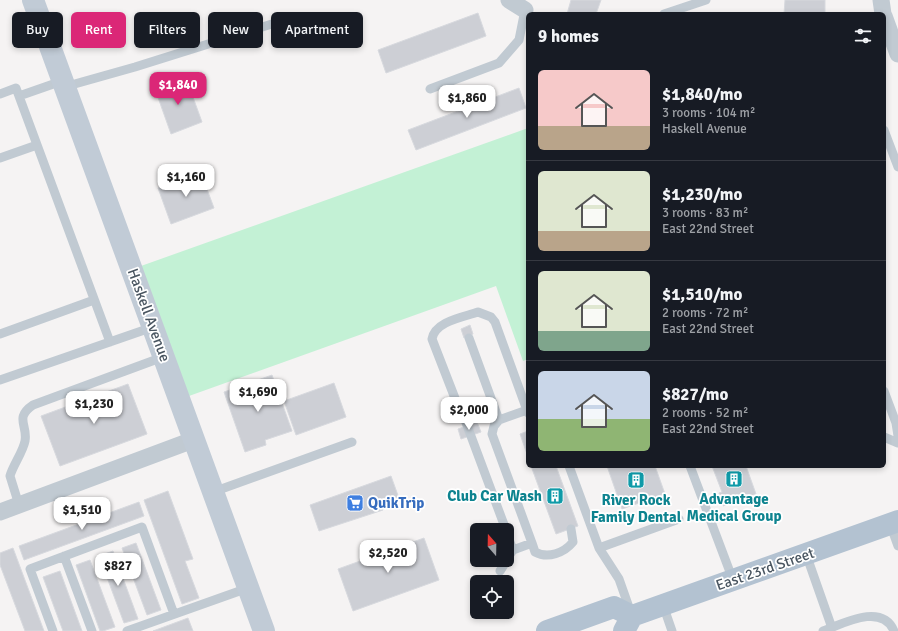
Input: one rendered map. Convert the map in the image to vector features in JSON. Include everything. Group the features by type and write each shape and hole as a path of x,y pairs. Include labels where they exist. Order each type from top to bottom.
{"main road":[{"name":"Haskell Avenue","path":"33,0 248,588 260,630"},
{"name":"East 23rd Street","path":"628,623 663,605 894,523"},
{"path":"547,631 577,625 614,607 628,623"}],"street":[{"path":"509,0 525,10"},
{"path":"881,0 883,12"},
{"path":"886,23 892,46"},
{"path":"0,512 193,440"}],"lane":[{"path":"667,12 681,4 706,0"},
{"path":"430,89 499,63 519,40 525,10"},
{"path":"19,96 135,67 271,24"},
{"path":"0,94 16,88 110,342"},
{"path":"886,135 898,167"},
{"path":"0,158 37,145"},
{"path":"0,334 94,300"},
{"path":"503,523 462,412 458,406 432,339 433,332 439,326 478,312 491,317 495,322 526,408"},
{"path":"0,380 153,327"},
{"path":"469,338 499,420"},
{"path":"19,505 10,476 25,441 22,418 25,411 33,405 164,356"},
{"path":"886,396 896,423 898,436"},
{"path":"526,411 499,420 494,426 492,434 536,552 541,555 549,556 568,549 573,542 571,529"},
{"path":"886,438 898,443"},
{"path":"213,492 352,442"},
{"path":"570,468 599,548 619,579 628,623"},
{"path":"691,468 733,580"},
{"path":"599,548 679,519"},
{"path":"894,523 898,546"},
{"path":"53,631 30,569 142,527 174,614"},
{"path":"514,550 532,543"},
{"path":"806,554 828,629 858,618 872,616 883,619 891,625 894,631"},
{"path":"64,556 92,631"},
{"path":"500,571 503,567"},
{"path":"127,631 248,588"},
{"path":"663,605 672,631"}],"green space":[{"path":"526,129 526,360 523,361 496,286 189,396 141,266"}],"building":[{"path":"571,0 601,0 597,12 568,12"},
{"path":"785,0 825,0 825,12 784,12"},
{"path":"478,13 486,36 386,73 378,50"},
{"path":"186,78 202,122 171,134 155,89"},
{"path":"519,88 526,108 416,150 408,130"},
{"path":"201,173 214,208 171,224 158,188"},
{"path":"470,325 473,334 464,338 461,329"},
{"path":"272,375 292,431 265,440 266,445 245,452 224,392"},
{"path":"334,383 346,417 296,435 284,401"},
{"path":"128,384 147,434 60,466 41,416"},
{"path":"477,422 481,432 461,439 458,429"},
{"path":"526,432 526,451 520,434"},
{"name":"Club Car Wash","path":"532,468 557,468 578,526 556,534"},
{"name":"River Rock Family Dental","path":"608,468 656,468 665,494 622,509"},
{"name":"Advantage Medical Group","path":"713,468 747,468 756,494 723,506 719,493 722,492"},
{"name":"QuikTrip","path":"391,476 400,501 382,508 383,510 319,531 310,505"},
{"path":"168,491 193,559 185,561 199,598 182,604 144,500"},
{"path":"139,502 144,516 24,560 19,546"},
{"name":"QuikTrip","path":"424,538 439,580 353,611 338,569"},
{"path":"136,543 161,610 147,615 122,548"},
{"path":"13,548 44,631 25,631 0,565 0,553"},
{"path":"113,551 138,619 124,623 99,556"},
{"path":"90,560 115,627 103,631 100,631 76,565"},
{"path":"60,571 82,631 63,631 43,577"},
{"path":"188,618 193,631 153,631"}],"place":[{"name":"Advantage Medical Group","path":"734,479"},
{"name":"River Rock Family Dental","path":"636,480"},
{"name":"Club Car Wash","path":"555,496"},
{"name":"QuikTrip","path":"355,503"}]}
